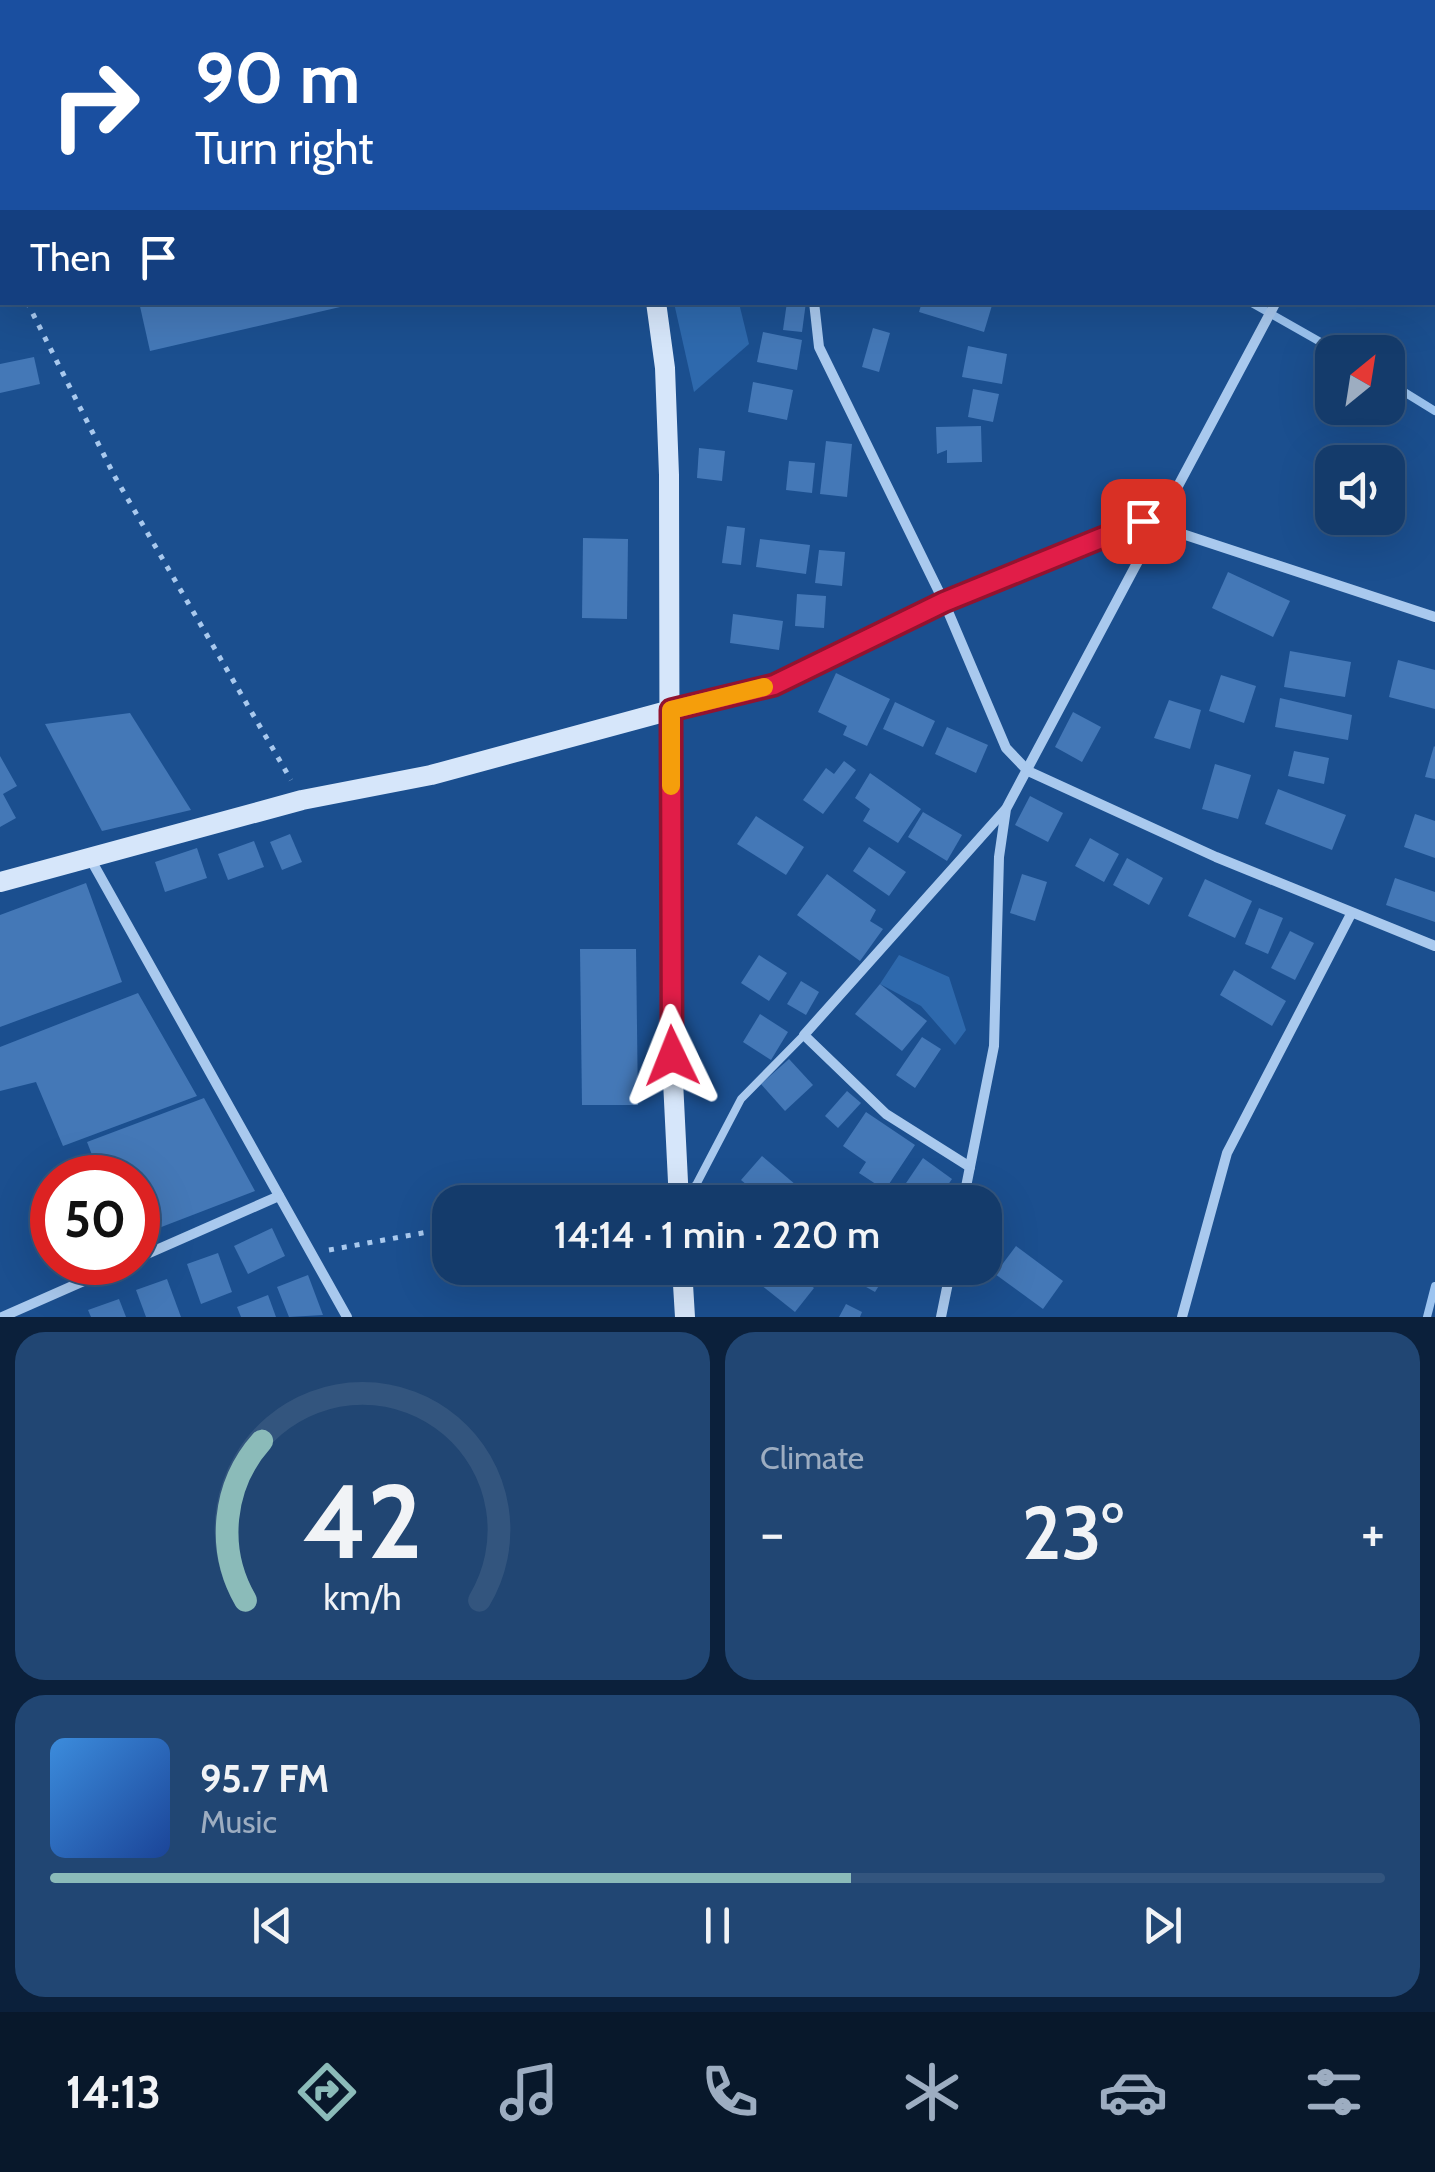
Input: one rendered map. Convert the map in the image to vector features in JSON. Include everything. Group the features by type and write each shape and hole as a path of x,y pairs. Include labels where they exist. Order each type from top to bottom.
{"main road":[{"path":"656,305 666,368 670,1020 678,1185"},
{"path":"0,882 302,800 431,775 671,710"},
{"path":"683,1285 685,1317"}],"street":[{"path":"814,305 819,346 944,602 1006,748 1028,772 1351,914 1435,946"},
{"path":"970,1167 886,1114 804,1035 1006,809 1274,305"},
{"path":"671,710 774,685 944,602 1143,521 1435,617"},
{"path":"967,1185 994,1046 998,856 1006,809"},
{"path":"91,860 346,1317"},
{"path":"1182,1317 1227,1153 1351,914"},
{"path":"160,1248 279,1196"},
{"path":"2,1317 75,1285"},
{"path":"941,1317 947,1285"}],"lane":[{"path":"696,1185 741,1099 804,1035"}],"path":[{"path":"29,305 115,477 302,800"},
{"path":"311,1253 432,1231"}],"shaded area":[{"path":"674,305 739,305 749,344 694,392"},
{"path":"899,955 949,977 966,1030 955,1045 921,1006 880,984"}],"building":[{"path":"140,305 349,305 150,351"},
{"path":"787,305 806,305 802,332 783,330"},
{"path":"921,305 992,305 984,332 919,312"},
{"path":"873,328 890,333 879,372 862,367"},
{"path":"763,332 802,340 797,370 757,362"},
{"path":"968,346 1007,354 1002,384 962,377"},
{"path":"34,357 40,384 0,393 0,364"},
{"path":"753,382 793,390 787,420 748,412"},
{"path":"973,389 999,394 993,422 968,417"},
{"path":"981,426 982,462 947,463 947,450 937,454 936,427"},
{"path":"826,441 852,444 847,497 820,494"},
{"path":"699,448 725,451 722,481 697,478"},
{"path":"789,461 815,463 812,493 786,490"},
{"path":"727,526 745,528 741,565 722,563"},
{"path":"583,538 628,539 627,619 582,618"},
{"path":"760,539 810,545 806,574 756,567"},
{"path":"819,550 845,552 842,586 815,583"},
{"path":"1228,572 1290,601 1273,637 1212,608"},
{"path":"797,594 826,596 824,628 795,626"},
{"path":"733,614 783,621 779,650 730,643"},
{"path":"1290,651 1351,662 1345,697 1284,687"},
{"path":"1398,660 1435,670 1435,709 1389,697"},
{"path":"836,673 890,699 867,746 843,735 847,726 818,712"},
{"path":"1221,675 1256,686 1244,723 1209,711"},
{"path":"1280,698 1352,715 1348,740 1275,727"},
{"path":"1169,700 1201,710 1190,749 1154,738"},
{"path":"895,702 935,721 923,747 883,729"},
{"path":"1073,712 1101,727 1082,762 1055,747"},
{"path":"130,713 191,810 102,831 45,724"},
{"path":"947,727 988,745 976,773 935,754"},
{"path":"1435,747 1435,779 1425,777"},
{"path":"1294,751 1329,758 1324,784 1288,776"},
{"path":"0,756 17,786 3,794 16,818 0,827"},
{"path":"844,761 856,770 823,814 803,800 826,768 834,774"},
{"path":"1215,764 1251,775 1238,819 1202,809"},
{"path":"870,773 921,809 898,843 863,821 870,809 855,798"},
{"path":"1278,789 1346,815 1332,850 1265,824"},
{"path":"1030,796 1063,813 1048,842 1015,825"},
{"path":"923,812 962,835 947,861 908,837"},
{"path":"1415,814 1435,821 1435,858 1404,847"},
{"path":"756,816 804,847 786,875 737,844"},
{"path":"290,834 302,862 282,870 270,842"},
{"path":"1090,838 1119,854 1104,882 1075,866"},
{"path":"254,841 264,867 228,880 218,854"},
{"path":"869,847 906,872 889,896 853,871"},
{"path":"197,848 207,878 165,892 155,862"},
{"path":"1127,858 1163,878 1149,905 1113,885"},
{"path":"827,874 876,910 870,921 883,929 860,961 797,915"},
{"path":"1022,874 1047,882 1035,921 1010,913"},
{"path":"1395,878 1435,892 1435,922 1386,905"},
{"path":"1205,879 1252,901 1235,938 1188,916"},
{"path":"86,883 122,982 0,1027 0,915"},
{"path":"1259,908 1283,918 1268,954 1245,944"},
{"path":"1290,931 1314,943 1295,980 1271,968"},
{"path":"580,949 636,949 638,1105 582,1105"},
{"path":"759,955 787,973 769,1001 741,983"},
{"path":"1234,970 1286,1001 1272,1026 1220,995"},
{"path":"801,981 819,992 806,1015 787,1004"},
{"path":"880,984 927,1021 902,1051 855,1014"},
{"path":"138,993 197,1096 63,1146 36,1082 0,1091 0,1047"},
{"path":"760,1014 788,1032 771,1060 743,1042"},
{"path":"922,1037 941,1049 915,1088 896,1075"},
{"path":"789,1059 813,1085 785,1111 761,1084"},
{"path":"847,1091 861,1103 838,1128 825,1116"},
{"path":"204,1098 255,1191 160,1228 160,1155 92,1155 87,1142"},
{"path":"866,1112 915,1145 888,1185 877,1185 859,1173 866,1162 843,1146"},
{"path":"762,1156 796,1185 747,1185 741,1180"},
{"path":"923,1158 952,1179 948,1185 905,1185"},
{"path":"272,1228 285,1256 248,1274 234,1246"},
{"path":"1016,1246 1063,1281 1043,1309 1002,1279 1002,1265"},
{"path":"218,1253 232,1292 201,1304 187,1264"},
{"path":"308,1275 323,1315 289,1317 277,1287"},
{"path":"167,1279 181,1317 146,1317 136,1290 160,1285"},
{"path":"761,1285 814,1288 795,1312"},
{"path":"268,1295 276,1317 241,1317 237,1307"},
{"path":"119,1299 126,1317 91,1317 88,1310"},
{"path":"846,1304 862,1312 860,1317 839,1317"}],"waterway":[{"path":"1255,305 1315,339"},
{"path":"1405,392 1435,411"},
{"path":"1427,1317 1435,1286"}],"slow traffic":[{"path":"671,786 671,710 764,687"}],"route":[{"path":"672,1056 671,710 774,685 944,602 1143,521"}]}
